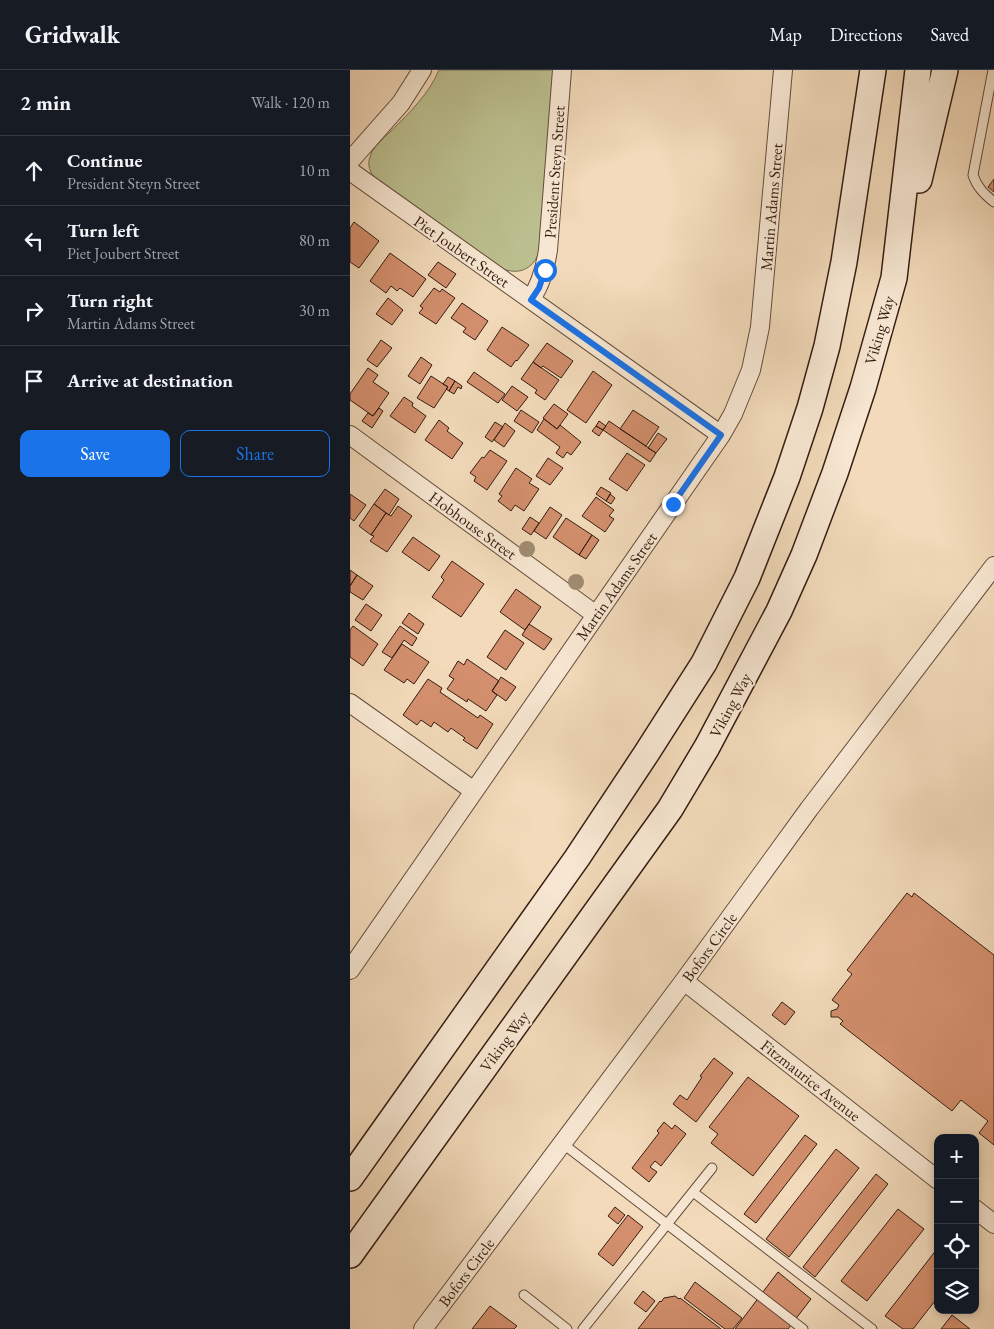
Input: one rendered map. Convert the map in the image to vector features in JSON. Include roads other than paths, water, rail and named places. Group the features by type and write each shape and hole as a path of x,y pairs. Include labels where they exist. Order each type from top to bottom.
{"main road":[{"path":"350,1178 587,842 704,663 740,595 787,477 810,408 827,346 844,262 873,70"},
{"name":"Viking Way","path":"350,1255 670,809 707,747 779,611 804,555 835,473 863,388 894,278 918,70"},
{"path":"894,278 945,70"}],"street":[{"path":"350,161 401,103 422,70"},
{"name":"President Steyn Street","path":"531,300 539,288 545,270 548,250 562,70"},
{"name":"Martin Adams Street","path":"351,967 721,435 740,399 751,370 760,327 783,70"},
{"name":"Piet Joubert Street","path":"350,171 721,435"},
{"name":"Hobhouse Street","path":"350,435 596,615"},
{"name":"Bofors Circle","path":"423,1329 684,981 809,809 994,566"},
{"path":"350,703 474,791"},
{"name":"Fitzmaurice Avenue","path":"684,981 937,1179"},
{"path":"979,1212 994,1224"}],"lane":[{"path":"993,70 973,175 975,183 984,195 994,202"},
{"path":"562,1144 803,1329"},
{"path":"583,1329 712,1168"},
{"path":"693,1192 872,1329"},
{"path":"524,1295 567,1329"}]}
